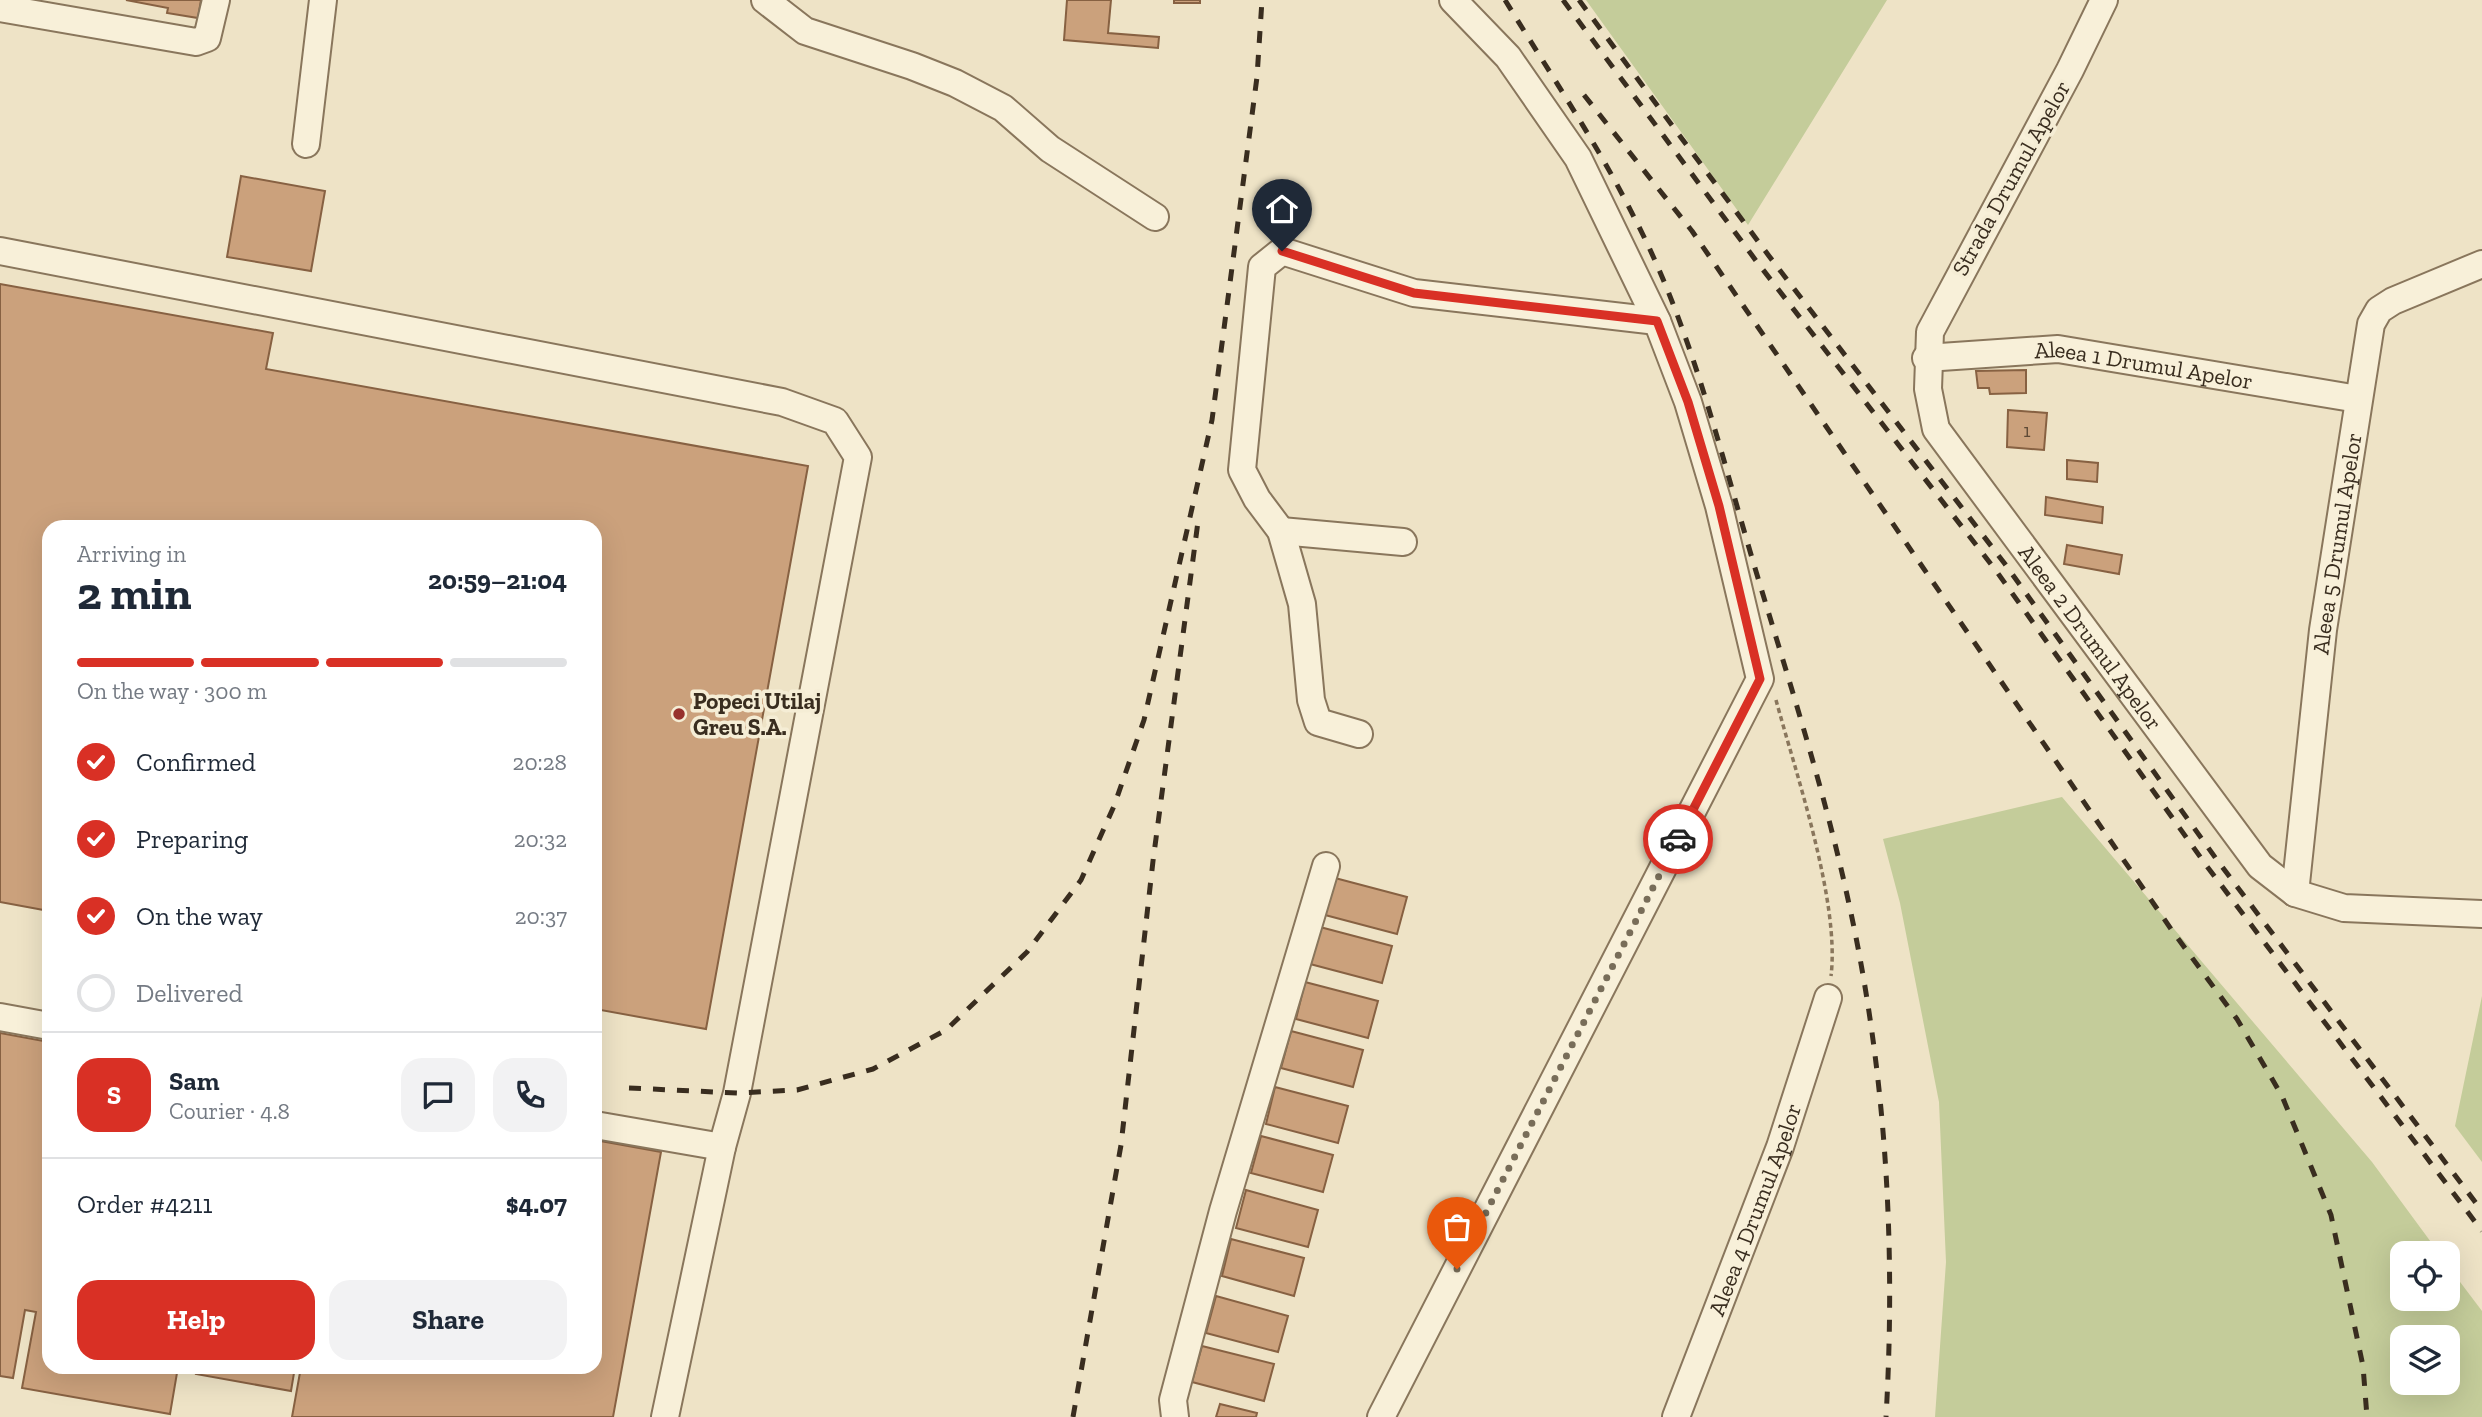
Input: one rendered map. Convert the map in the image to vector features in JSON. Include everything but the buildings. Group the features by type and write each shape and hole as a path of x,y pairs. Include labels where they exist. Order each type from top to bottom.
{"street":[{"path":"0,8 196,42 208,38 216,0"},
{"path":"306,144 323,0"},
{"path":"765,0 805,31 868,49 933,74 1003,108 1050,149 1156,217"},
{"path":"1381,1417 1760,679 1719,506 1688,402 1657,321 1578,158 1508,57 1453,0"},
{"name":"Strada Drumul Apelor","path":"1926,358 1930,332 1941,306 2070,70 2104,0"},
{"path":"0,251 782,402 835,421 858,457 737,1093 722,1147 665,1417"},
{"path":"1359,734 1318,722 1311,700 1301,604 1281,531 1257,499 1242,470 1262,267 1282,251 1414,293 1657,321"},
{"name":"Aleea 5 Drumul Apelor","path":"2295,893 2323,630 2371,324 2379,310 2482,264"},
{"name":"Aleea 1 Drumul Apelor","path":"1926,358 2058,349 2358,399"},
{"name":"Aleea 2 Drumul Apelor","path":"1926,358 1928,389 1936,429 2260,866 2295,893"},
{"path":"1281,531 1403,542"},
{"path":"1175,1417 1173,1400 1223,1210 1326,866"},
{"path":"2295,893 2344,908 2482,914"},
{"name":"Aleea 4 Drumul Apelor","path":"1676,1417 1780,1147 1828,999"},
{"path":"0,1017 42,1025"},
{"path":"602,1126 722,1147"}],"path":[{"path":"1760,679 1776,700 1815,849 1834,952 1828,999"}],"green space":[{"path":"1586,0 1887,0 1748,225"},
{"path":"2062,797 2372,1162 2430,1241 2390,1241 2390,1311 2460,1311 2460,1282 2482,1311 2482,1417 1935,1417 1946,1262 1939,1102 1900,903 1883,839"},
{"path":"2482,996 2482,1162 2455,1126"}],"railway":[{"path":"629,1088 737,1093 797,1090 873,1069 946,1030 1027,952 1081,880 1114,806 1144,720 1212,420 1257,77 1262,0"},
{"path":"1505,0 1605,163 1635,219 1672,301 1715,428 1828,817 1862,967 1880,1095 1890,1288 1886,1417"},
{"path":"1563,0 1757,262 1997,572 2206,865 2482,1231"},
{"path":"1579,0 1769,256 2005,564 2217,860 2482,1211"},
{"path":"1584,95 1692,231 2171,929 2237,1019 2282,1096 2331,1215 2363,1366 2367,1417"},
{"path":"1073,1417 1121,1145 1153,861 1199,514"}],"way so far":[{"path":"1457,1269 1678,839"}],"place":[{"name":"Popeci Utilaj Greu S.A.","path":"679,714"}],"route":[{"path":"1282,251 1414,293 1657,321 1688,402 1719,506 1760,679 1678,839"}]}
